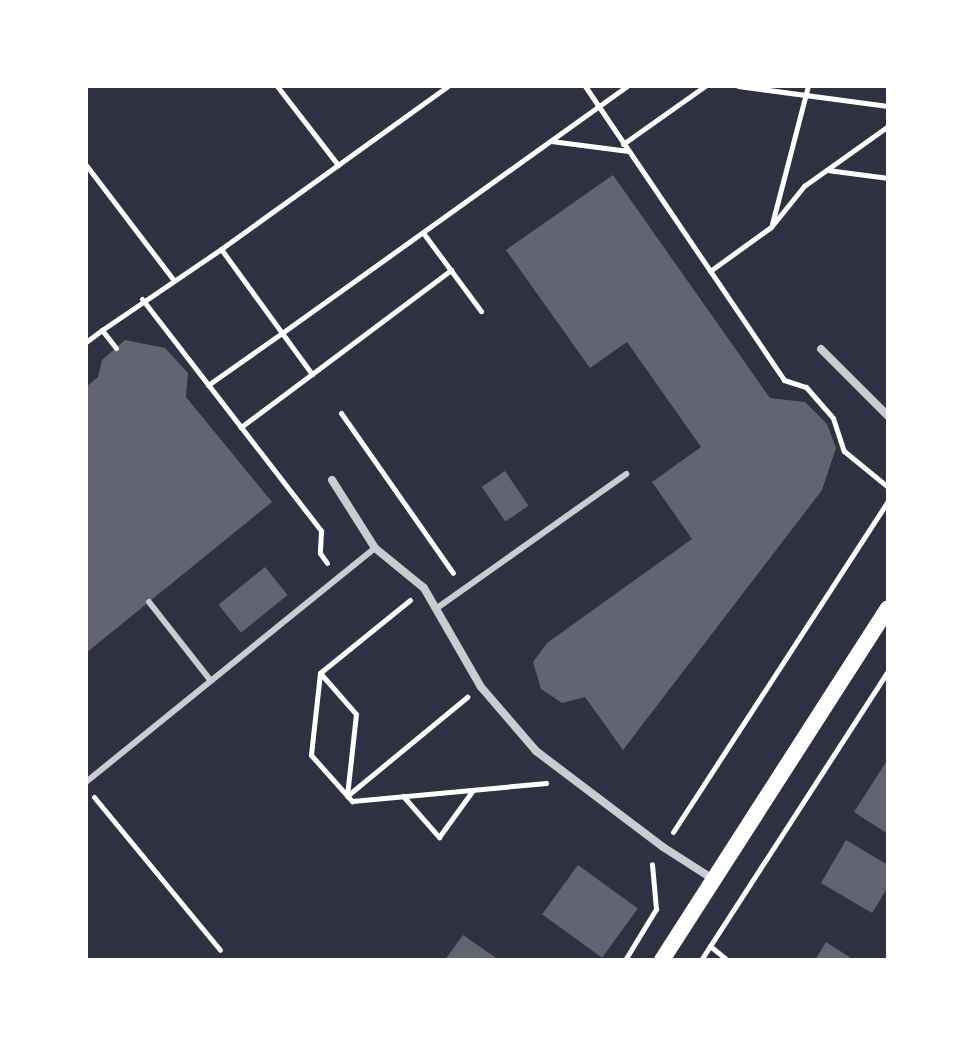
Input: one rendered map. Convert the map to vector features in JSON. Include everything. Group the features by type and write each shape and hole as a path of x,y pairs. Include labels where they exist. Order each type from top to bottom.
{"main road":[{"path":"662,960 888,608"}],"street":[{"path":"821,349 888,416"},
{"path":"332,480 375,548 424,588 481,687 536,751 663,847 714,879"}],"lane":[{"path":"437,608 626,474"},
{"path":"86,785 375,548"},
{"path":"149,602 211,681"}],"path":[{"path":"277,86 338,165"},
{"path":"86,342 142,299 221,249 448,86"},
{"path":"585,86 784,380 806,387 833,418 844,451 888,487"},
{"path":"208,385 424,234 627,86"},
{"path":"623,144 705,86"},
{"path":"738,86 888,106"},
{"path":"771,227 808,86"},
{"path":"710,271 771,227 804,186 888,126"},
{"path":"550,141 628,151"},
{"path":"86,165 173,279"},
{"path":"826,170 888,178"},
{"path":"424,234 481,311"},
{"path":"221,249 312,374"},
{"path":"241,427 451,270"},
{"path":"142,299 321,531 320,553 338,577"},
{"path":"102,330 116,348"},
{"path":"341,413 464,589"},
{"path":"625,960 656,909 649,869 888,501"},
{"path":"424,588 320,673 311,755 352,801 575,781"},
{"path":"701,960 888,671"},
{"path":"320,673 356,714 347,796"},
{"path":"347,796 481,687"},
{"path":"86,785 220,950"},
{"path":"403,796 439,837 474,790"}],"building":[{"path":"613,175 770,398 805,402 827,424 836,448 822,490 623,750 585,697 562,703 541,689 533,662 547,643 692,539 652,482 701,447 627,342 590,368 506,250"},
{"path":"125,340 165,348 188,373 186,397 272,502 86,653 86,387 98,377 102,360"},
{"path":"505,471 528,506 505,521 482,487"},
{"path":"265,567 288,595 241,633 218,605"},
{"path":"888,759 888,834 854,812"},
{"path":"846,840 888,865 888,887 872,913 821,883"},
{"path":"578,865 638,908 602,958 542,914"},
{"path":"463,935 499,960 445,960"},
{"path":"826,942 854,960 815,960"}]}
